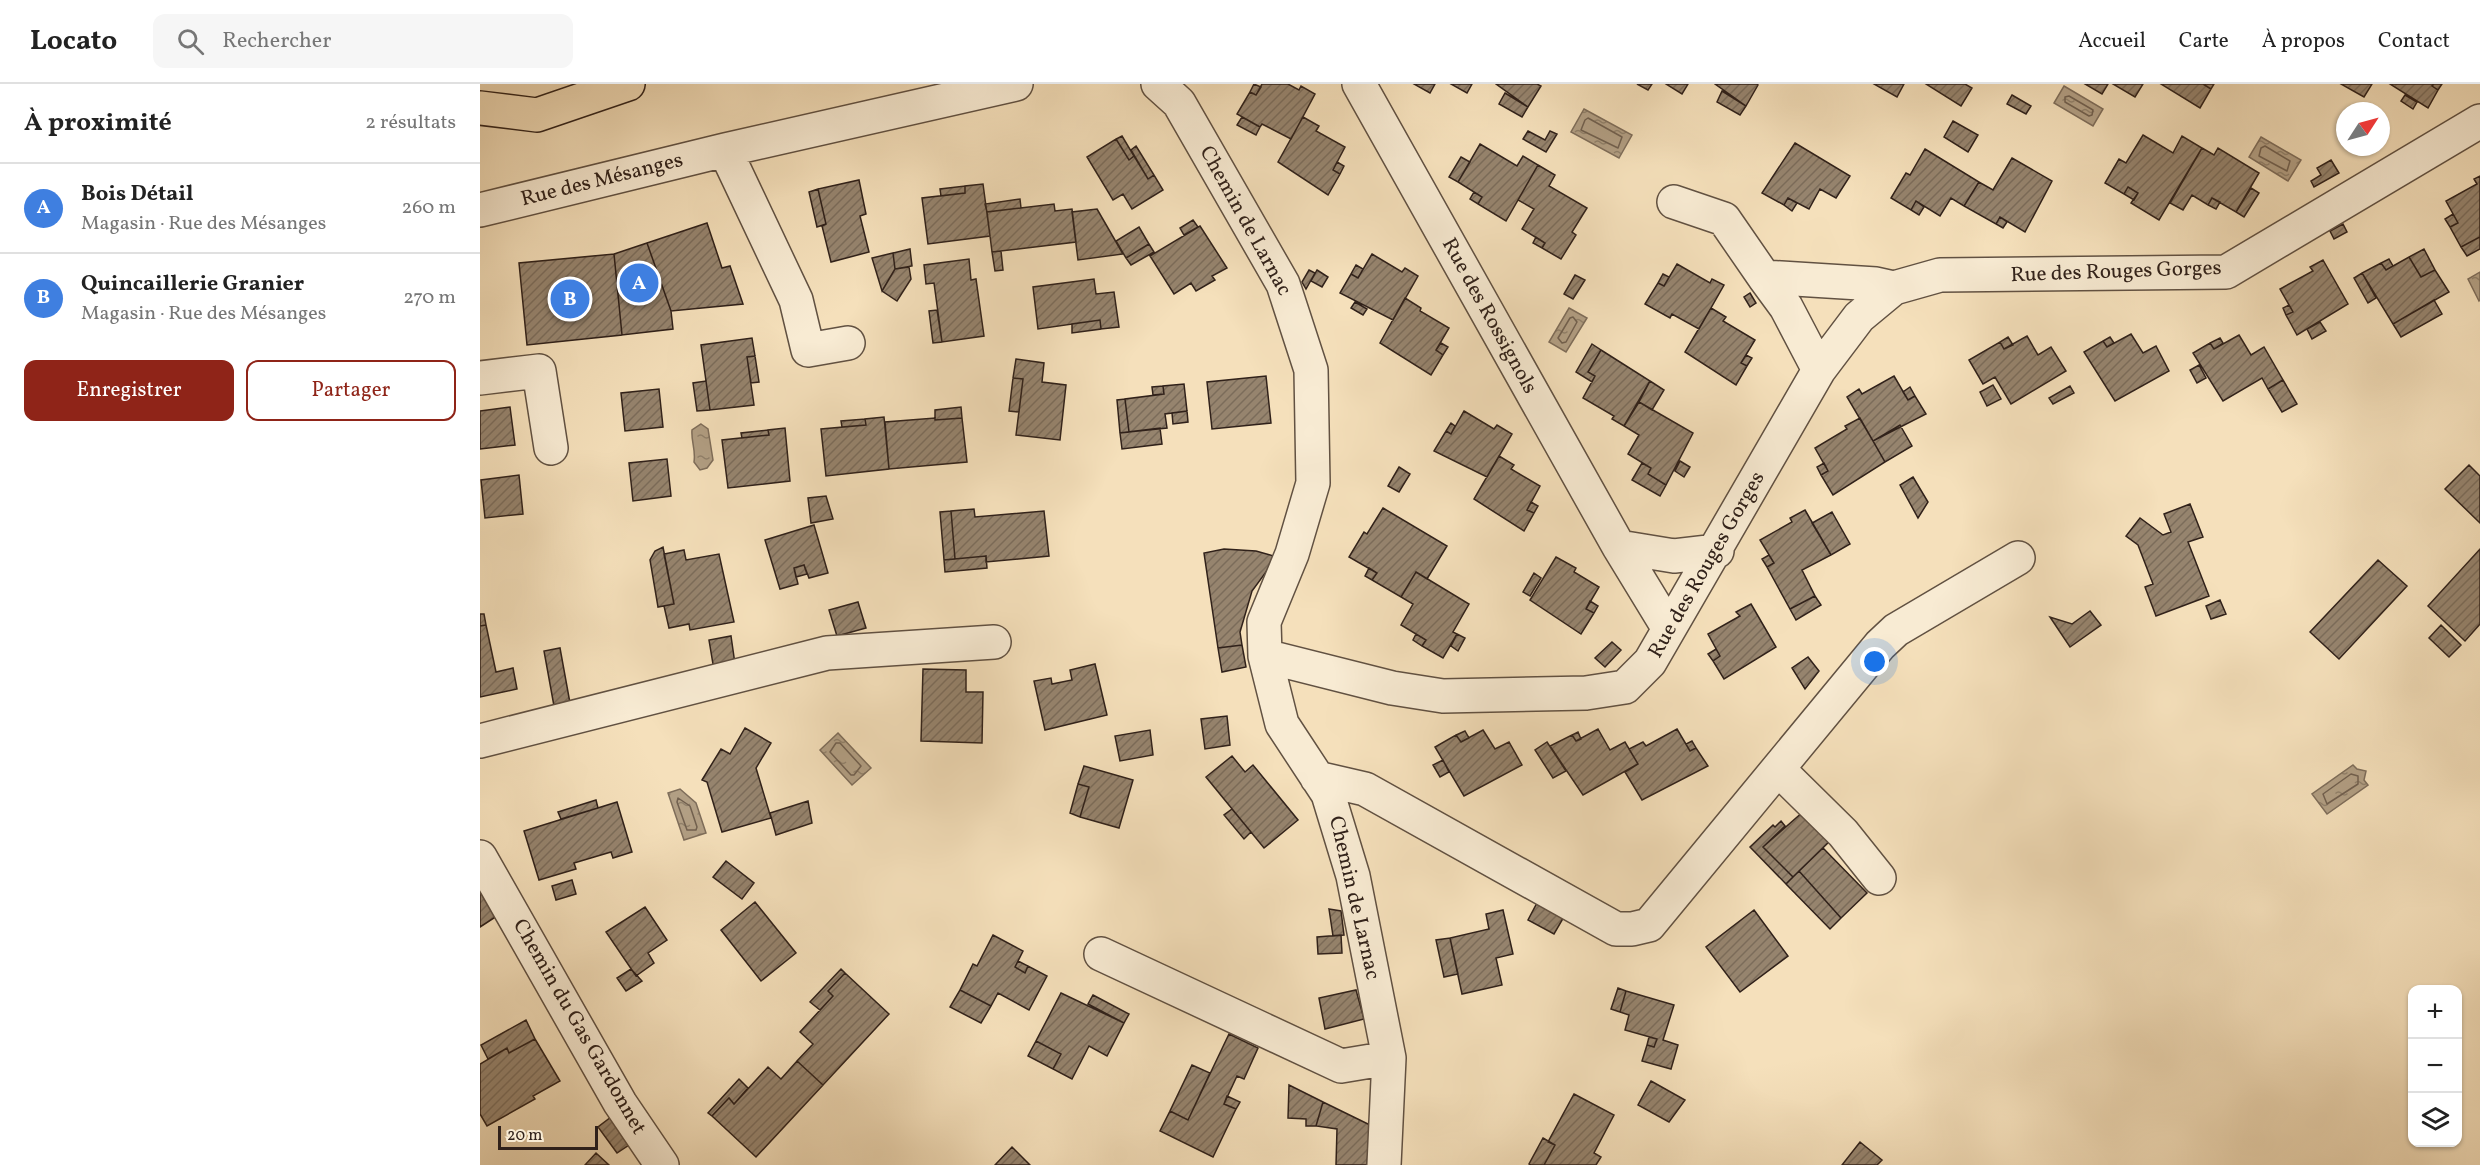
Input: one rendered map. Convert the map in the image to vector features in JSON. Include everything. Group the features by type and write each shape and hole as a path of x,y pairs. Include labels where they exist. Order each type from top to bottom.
{"main road":[{"path":"480,108 537,115 628,84"}],"street":[{"name":"Rue des Mésanges","path":"480,210 724,150 1016,84"},
{"name":"Chemin de Larnac","path":"1158,84 1179,103 1283,284 1311,370 1313,483 1292,554 1264,622 1265,656 1282,724 1328,794 1353,876 1389,1058 1384,1165"},
{"name":"Rue des Rossignols","path":"1359,84 1619,547 1669,629"},
{"name":"Rue des Rouges Gorges","path":"1265,656 1392,688 1443,696 1586,693 1625,687 1650,662 1717,551 1819,370 1859,318 1894,288 1940,276 2226,272 2480,121"},
{"path":"724,150 796,300 808,350 848,343"},
{"path":"1674,202 1724,219 1786,307 1819,370"},
{"name":"Rue des Rouges Gorges","path":"1764,276 1876,284 1894,288"},
{"path":"480,378 539,370 551,448"},
{"path":"1619,547 1674,556 1717,551"},
{"path":"1317,778 1365,789 1616,929 1650,926 1880,645 1896,630 2018,558"},
{"path":"480,741 827,653 993,642"},
{"path":"1778,769 1843,832 1879,878"},
{"name":"Chemin du Gas Gardonnet","path":"480,858 620,1103 662,1165"},
{"path":"1101,954 1341,1066 1389,1058"}],"water":[{"path":"2064,86 2103,109 2093,126 2054,103"},
{"path":"1584,109 1632,135 1619,158 1571,132"},
{"path":"2261,137 2301,160 2288,181 2249,157"},
{"path":"2480,272 2480,300 2479,301 2468,279"},
{"path":"1569,308 1587,318 1566,352 1549,342"},
{"path":"701,424 708,429 713,460 707,468 700,470 694,462 692,430"},
{"path":"838,733 871,768 852,785 820,750"},
{"path":"2353,765 2357,769 2366,771 2364,780 2368,785 2327,814 2312,794"},
{"path":"680,789 696,803 706,833 684,840 668,793"}],"building":[{"path":"1254,84 1261,87 1256,95 1250,92"},
{"path":"1262,84 1288,84 1299,90 1301,86 1315,94 1291,139 1262,124 1260,127 1237,114 1250,92 1256,95"},
{"path":"1414,84 1435,84 1430,93"},
{"path":"1451,84 1472,84 1467,93"},
{"path":"1496,84 1537,84 1541,86 1528,107"},
{"path":"1637,84 1652,84 1648,90"},
{"path":"1666,84 1688,84 1682,94"},
{"path":"1715,84 1757,84 1758,85 1746,106"},
{"path":"1874,84 1904,84 1897,97"},
{"path":"1926,84 1965,84 1972,88 1961,106"},
{"path":"2085,84 2108,84 2102,94"},
{"path":"2113,84 2143,84 2135,97"},
{"path":"2161,84 2203,84 2211,89 2200,108"},
{"path":"2203,84 2214,84 2211,89"},
{"path":"2341,84 2372,84 2364,97"},
{"path":"2390,84 2434,84 2432,86 2438,90 2428,108"},
{"path":"2442,84 2438,90 2432,86"},
{"path":"1722,91 1746,106 1740,115 1717,102"},
{"path":"1505,93 1528,107 1522,117 1499,104"},
{"path":"2012,95 2031,106 2026,114 2007,104"},
{"path":"2405,95 2417,102 2413,109 2401,101"},
{"path":"1242,117 1260,127 1256,135 1237,125"},
{"path":"1303,117 1319,126 1316,131 1345,147 1333,170 1340,174 1328,195 1278,162"},
{"path":"1953,121 1978,135 1968,152 1944,137"},
{"path":"1528,131 1545,140 1550,131 1557,134 1546,152 1523,139"},
{"path":"2143,135 2173,153 2182,136 2202,148 2159,220 2131,203 2138,193 2128,187 2124,194 2105,183 2119,159 2126,163"},
{"path":"1122,136 1134,156 1129,160 1116,139"},
{"path":"1116,139 1129,160 1134,156 1148,179 1154,175 1163,190 1132,209 1123,194 1113,200 1087,157"},
{"path":"1795,143 1850,176 1836,198 1820,189 1809,209 1788,198 1784,205 1762,193"},
{"path":"1480,144 1517,166 1523,156 1538,165 1506,221 1478,204 1482,197 1458,182"},
{"path":"1136,146 1154,175 1148,179 1131,150"},
{"path":"2202,148 2214,155 2218,148 2259,173 2236,212 2212,198 2208,205 2192,195 2183,210 2170,203"},
{"path":"1925,149 1979,182 1964,206 1951,198 1940,216 1916,201 1911,210 1891,198 1906,173 1910,175"},
{"path":"1461,157 1470,162 1458,182 1449,177"},
{"path":"2012,158 2052,181 2025,232 2000,217 1996,224 1964,206 1979,182 1993,190"},
{"path":"2331,160 2339,173 2314,187 2311,181 2321,175 2317,168"},
{"path":"1337,162 1344,166 1340,174 1333,170"},
{"path":"1538,165 1555,175 1549,186 1587,208 1572,232 1576,235 1561,259 1542,248 1545,243 1522,229 1534,209 1518,200"},
{"path":"2480,176 2480,237 2461,247 2450,227 2458,223 2446,201 2477,184 2474,179"},
{"path":"859,180 866,214 860,216 869,252 831,262 822,226 826,224 818,189"},
{"path":"983,184 990,236 928,244 922,198 965,193 965,186"},
{"path":"965,186 965,193 941,196 940,189"},
{"path":"2128,187 2138,193 2134,200 2124,194"},
{"path":"2251,188 2259,193 2244,217 2236,212"},
{"path":"818,189 826,224 817,227 809,192"},
{"path":"1474,192 1482,197 1478,204 1470,199"},
{"path":"1788,198 1797,203 1792,211 1784,205"},
{"path":"2212,198 2220,202 2216,209 2208,205"},
{"path":"1020,199 1021,208 987,212 985,204"},
{"path":"1916,201 1924,207 1919,215 1911,210"},
{"path":"1054,204 1055,211 1072,209 1076,242 992,252 987,212"},
{"path":"1097,209 1123,254 1078,260 1072,212"},
{"path":"2453,214 2458,223 2450,227 2445,219"},
{"path":"2000,217 2007,222 2003,228 1996,224"},
{"path":"1193,220 1198,227 1184,235 1180,228"},
{"path":"707,223 722,268 730,266 743,304 671,311 647,243"},
{"path":"2343,224 2347,232 2334,239 2330,231"},
{"path":"1200,226 1227,268 1212,276 1215,280 1196,291 1191,283 1174,294 1150,256"},
{"path":"1139,227 1149,244 1126,258 1116,241"},
{"path":"1536,237 1545,243 1542,248 1533,243"},
{"path":"2480,237 2480,249 2467,256 2461,247"},
{"path":"647,243 671,311 673,329 622,335 614,254"},
{"path":"1149,244 1154,252 1131,265 1126,258"},
{"path":"910,249 912,266 895,269 893,253"},
{"path":"2424,249 2435,270 2421,277 2409,257"},
{"path":"1001,251 1003,270 995,271 992,252"},
{"path":"893,253 895,269 882,291 872,258"},
{"path":"614,254 622,335 527,345 519,263"},
{"path":"1372,254 1402,272 1405,268 1418,276 1393,320 1340,293 1351,274 1358,278"},
{"path":"2409,257 2421,277 2435,270 2449,292 2393,324 2362,273 2381,263 2386,270"},
{"path":"969,259 971,280 976,279 984,336 942,342 934,283 926,284 924,265"},
{"path":"2389,259 2393,266 2386,270 2381,263"},
{"path":"2323,260 2348,304 2297,335 2286,315 2293,312 2280,289 2313,271 2310,267"},
{"path":"1677,264 1710,283 1712,279 1724,285 1699,329 1672,314 1670,318 1645,304 1658,283 1664,286"},
{"path":"1356,265 1363,269 1358,278 1351,274"},
{"path":"909,267 911,279 897,301 882,291 895,269"},
{"path":"1309,270 1315,273 1306,289 1302,282"},
{"path":"1317,270 1328,277 1322,287 1311,281"},
{"path":"2362,273 2376,298 2368,303 2354,278"},
{"path":"1663,274 1669,277 1664,286 1658,283"},
{"path":"1575,275 1585,280 1573,299 1564,294"},
{"path":"1094,279 1096,294 1114,292 1119,327 1101,329 1100,320 1038,329 1033,287"},
{"path":"1750,293 1756,303 1750,307 1744,297"},
{"path":"1405,298 1421,308 1420,311 1449,328 1436,350 1443,355 1431,375 1380,343"},
{"path":"2434,300 2442,314 2401,337 2393,324"},
{"path":"1355,302 1367,309 1363,315 1351,308"},
{"path":"2289,305 2293,312 2286,315 2283,308"},
{"path":"1711,308 1726,317 1723,321 1755,340 1741,363 1747,366 1736,385 1685,352"},
{"path":"937,310 942,342 933,343 929,311"},
{"path":"1100,320 1101,329 1072,333 1072,324"},
{"path":"2320,322 2326,331 2312,339 2307,329"},
{"path":"2131,334 2143,353 2156,346 2169,371 2115,401 2084,352 2103,341 2107,347"},
{"path":"2239,335 2251,355 2264,347 2283,380 2268,389 2262,378 2223,401 2193,353 2210,343 2214,349"},
{"path":"2027,336 2038,355 2051,347 2066,371 2011,404 1995,377 1983,384 1969,360 2000,342 2004,349"},
{"path":"2008,337 2013,345 2004,349 2000,342"},
{"path":"2110,337 2114,343 2107,347 2103,341"},
{"path":"752,338 755,356 747,357 754,405 710,410 701,345"},
{"path":"2220,338 2223,343 2214,349 2210,343"},
{"path":"1441,343 1448,347 1443,355 1436,350"},
{"path":"1592,344 1601,350 1588,372 1595,376 1592,382 1576,372"},
{"path":"1601,350 1650,381 1624,426 1612,419 1614,416 1583,398 1595,376 1588,372"},
{"path":"1746,355 1752,358 1747,366 1741,363"},
{"path":"755,356 759,382 751,383 747,357"},
{"path":"1016,359 1044,363 1042,382 1066,385 1060,440 1016,435 1023,379 1013,378"},
{"path":"2199,365 2206,378 2197,383 2190,370"},
{"path":"1266,376 1271,423 1212,429 1207,382"},
{"path":"1894,376 1908,400 1915,396 1926,414 1873,441 1847,397 1859,389 1862,394"},
{"path":"1013,378 1023,379 1019,412 1009,411"},
{"path":"2283,380 2297,404 2282,412 2268,389"},
{"path":"706,381 710,410 697,411 693,383"},
{"path":"1650,381 1664,390 1652,410 1639,402"},
{"path":"1184,384 1187,411 1165,414 1167,428 1129,432 1125,399 1164,394 1163,386"},
{"path":"1993,385 2001,399 1987,406 1980,392"},
{"path":"1163,386 1164,394 1153,395 1152,387"},
{"path":"2070,386 2074,393 2053,404 2049,398"},
{"path":"1910,387 1915,396 1908,400 1903,392"},
{"path":"659,389 663,427 625,431 621,393"},
{"path":"1125,399 1129,432 1120,433 1117,400"},
{"path":"1639,402 1693,433 1666,485 1648,474 1651,468 1628,454 1639,435 1624,426"},
{"path":"510,407 515,445 480,449 480,411"},
{"path":"961,407 962,418 935,420 935,410"},
{"path":"1187,411 1188,422 1173,424 1172,413"},
{"path":"1464,411 1494,429 1497,425 1512,434 1487,477 1434,451 1446,431 1451,434"},
{"path":"884,417 889,469 826,476 821,429 866,425 865,419"},
{"path":"935,418 935,420 962,418 967,462 889,469 885,422"},
{"path":"1860,418 1885,462 1833,495 1821,475 1828,471 1815,448 1847,429 1845,426"},
{"path":"865,419 866,425 842,427 841,421"},
{"path":"1451,423 1455,426 1451,434 1446,431"},
{"path":"1900,425 1912,446 1885,462 1873,441"},
{"path":"785,428 790,481 728,488 722,440 769,435 768,430"},
{"path":"1160,428 1162,444 1122,449 1120,433"},
{"path":"768,430 769,435 742,438 741,433"},
{"path":"1499,456 1514,465 1511,469 1540,486 1527,510 1534,513 1524,531 1474,499"},
{"path":"667,459 671,496 633,501 629,463"},
{"path":"1680,461 1690,467 1684,477 1675,471"},
{"path":"1642,463 1651,468 1648,474 1666,485 1660,496 1632,480"},
{"path":"1824,463 1828,471 1821,475 1817,467"},
{"path":"2469,465 2480,476 2480,523 2445,489"},
{"path":"1399,467 1410,474 1399,492 1388,486"},
{"path":"519,475 523,514 485,518 481,480"},
{"path":"1913,477 1928,502 1918,518 1900,485"},
{"path":"826,496 833,519 811,523 808,498"},
{"path":"1531,502 1538,506 1534,513 1527,510"},
{"path":"2190,504 2203,537 2188,542 2209,596 2156,616 2145,587 2153,584 2138,545 2126,536 2140,518 2163,535 2171,532 2164,514"},
{"path":"1383,508 1447,546 1427,579 1416,572 1401,597 1372,580 1377,573 1349,557 1364,532 1367,534"},
{"path":"974,509 975,517 1044,511 1049,556 986,562 986,556 955,559 951,511"},
{"path":"1805,510 1831,555 1802,570 1815,596 1790,609 1767,567 1774,563 1760,540 1792,522 1790,518"},
{"path":"951,511 955,559 944,560 940,512"},
{"path":"1832,512 1850,544 1831,555 1812,523"},
{"path":"814,525 828,573 809,578 804,565 794,568 798,584 780,589 765,540"},
{"path":"663,547 674,604 658,607 650,560 655,551"},
{"path":"1224,549 1256,551 1277,557 1252,591 1240,632 1242,645 1218,648 1204,553"},
{"path":"2480,549 2480,624 2465,641 2428,606"},
{"path":"684,550 686,560 719,554 734,622 690,630 689,624 669,628 664,606 674,604 664,554"},
{"path":"1769,555 1774,563 1767,567 1762,559"},
{"path":"986,556 987,568 945,572 944,560"},
{"path":"1556,557 1576,568 1574,572 1599,587 1586,609 1594,613 1581,634 1530,600"},
{"path":"2378,560 2407,586 2339,659 2310,632"},
{"path":"804,565 807,574 796,577 794,568"},
{"path":"1369,568 1377,573 1372,580 1365,576"},
{"path":"1416,572 1469,604 1453,632 1457,634 1443,658 1422,646 1426,640 1401,625 1413,604 1401,597"},
{"path":"1534,573 1541,578 1530,596 1523,592"},
{"path":"1815,596 1821,605 1796,620 1790,609"},
{"path":"2220,600 2226,614 2211,619 2206,606"},
{"path":"1590,601 1598,606 1594,613 1586,609"},
{"path":"858,602 866,628 837,636 829,610"},
{"path":"1751,604 1776,647 1724,679 1713,661 1720,656 1708,634 1740,616 1736,612"},
{"path":"2090,611 2101,625 2070,647 2050,617 2072,624"},
{"path":"480,614 484,614 486,625 480,626"},
{"path":"486,625 496,672 513,668 517,689 480,697 480,626"},
{"path":"2441,625 2461,645 2449,657 2429,638"},
{"path":"1416,634 1426,640 1422,646 1413,640"},
{"path":"1457,634 1465,638 1458,651 1451,646"},
{"path":"731,636 735,664 714,670 709,640"},
{"path":"1612,642 1621,650 1605,667 1595,658"},
{"path":"1242,645 1246,667 1222,672 1218,648"},
{"path":"560,648 570,703 554,706 544,651"},
{"path":"1716,649 1720,656 1713,661 1708,654"},
{"path":"1808,657 1819,671 1805,689 1792,668"},
{"path":"1095,664 1107,715 1045,730 1034,681 1051,678 1052,684 1072,680 1070,670"},
{"path":"923,669 966,670 966,692 983,692 982,743 921,741"},
{"path":"1227,716 1230,745 1205,749 1201,719"},
{"path":"745,728 771,743 756,768 771,818 722,832 707,782 702,780 721,749 730,754"},
{"path":"1598,729 1610,750 1625,742 1638,764 1583,795 1550,746 1572,735 1576,741"},
{"path":"1677,729 1690,751 1696,748 1708,766 1642,800 1625,772 1638,764 1629,749 1643,742 1646,746"},
{"path":"1150,730 1153,755 1120,761 1115,736"},
{"path":"1483,730 1495,749 1509,742 1522,765 1464,796 1435,747 1456,735 1461,742"},
{"path":"1465,731 1469,738 1461,742 1456,735"},
{"path":"1578,732 1581,739 1576,741 1572,735"},
{"path":"1692,741 1696,748 1690,751 1686,744"},
{"path":"1547,742 1566,771 1553,778 1535,750"},
{"path":"1232,756 1245,772 1253,765 1298,820 1264,848 1206,777"},
{"path":"1443,760 1449,772 1440,777 1433,765"},
{"path":"1084,766 1133,780 1119,828 1080,817 1089,787 1078,784"},
{"path":"1078,784 1089,787 1080,817 1070,813"},
{"path":"596,800 598,808 561,819 558,812"},
{"path":"808,801 812,823 776,835 770,813"},
{"path":"617,802 632,852 613,858 611,852 574,863 576,869 539,880 524,831"},
{"path":"1232,809 1251,832 1244,839 1224,815"},
{"path":"1804,811 1832,839 1793,877 1763,847"},
{"path":"1781,821 1785,826 1763,847 1793,877 1786,884 1750,847 1773,825 1775,827"},
{"path":"1823,848 1867,893 1841,918 1799,871"},
{"path":"726,861 754,883 742,899 713,877"},
{"path":"1799,871 1841,918 1830,929 1786,884"},
{"path":"572,880 576,894 556,900 552,886"},
{"path":"480,889 497,916 480,927"},
{"path":"1538,901 1565,915 1554,934 1528,920"},
{"path":"755,902 796,953 761,981 721,930"},
{"path":"645,907 667,940 648,953 654,963 636,976 606,932"},
{"path":"1329,909 1341,911 1344,935 1333,936"},
{"path":"1503,910 1513,954 1496,958 1502,985 1462,994 1450,938 1489,929 1486,914"},
{"path":"1754,910 1788,956 1740,992 1706,947"},
{"path":"993,935 1023,951 1015,967 1025,973 1028,966 1047,976 1029,1010 998,993 991,1006 960,990 973,964 977,966"},
{"path":"1341,935 1342,953 1318,954 1317,937"},
{"path":"1450,938 1458,974 1444,977 1436,940"},
{"path":"1018,961 1028,966 1025,973 1015,967"},
{"path":"631,969 642,981 626,991 617,978"},
{"path":"841,969 845,973 828,991 833,996 820,1010 810,1002"},
{"path":"845,973 889,1014 823,1085 797,1061 813,1044 800,1032 833,996 828,991"},
{"path":"1618,988 1626,991 1620,1012 1611,1009"},
{"path":"960,990 991,1006 981,1023 950,1007"},
{"path":"1356,990 1364,1019 1325,1029 1319,998"},
{"path":"1626,991 1674,1005 1663,1040 1678,1045 1671,1069 1642,1061 1647,1045 1654,1047 1657,1039 1625,1030 1629,1015 1620,1012"},
{"path":"1061,993 1124,1023 1107,1056 1089,1046 1072,1079 1053,1069 1061,1054 1036,1041"},
{"path":"1093,995 1129,1014 1124,1023 1088,1004"},
{"path":"526,1020 535,1039 509,1053 507,1048 488,1059 481,1045"},
{"path":"1229,1034 1258,1048 1244,1079 1237,1076 1224,1104 1236,1109 1213,1157 1160,1131 1170,1111 1188,1120"},
{"path":"1649,1037 1657,1039 1654,1047 1647,1045"},
{"path":"535,1039 560,1081 533,1096 535,1099 487,1126 480,1114 480,1064 507,1048 509,1053"},
{"path":"1036,1041 1061,1054 1053,1069 1028,1056"},
{"path":"797,1061 823,1085 756,1157 712,1116 729,1098 734,1104 768,1067 781,1079"},
{"path":"1192,1065 1210,1073 1188,1120 1170,1111"},
{"path":"739,1079 748,1088 734,1104 729,1098 712,1116 708,1113"},
{"path":"1651,1081 1685,1100 1669,1122 1638,1105"},
{"path":"1289,1085 1323,1102 1316,1126 1306,1126 1306,1119 1288,1118"},
{"path":"1574,1094 1614,1115 1594,1153 1601,1157 1596,1165 1544,1165 1555,1145 1548,1142"},
{"path":"1227,1096 1240,1102 1236,1109 1224,1104"},
{"path":"1323,1102 1370,1125 1367,1165 1336,1165 1337,1129 1316,1126"},
{"path":"611,1117 629,1145 617,1153 598,1127"},
{"path":"1543,1138 1555,1145 1544,1165 1531,1165 1529,1164"},
{"path":"1860,1142 1882,1160 1877,1165 1842,1165"},
{"path":"1012,1147 1030,1165 995,1165"},
{"path":"596,1153 609,1165 585,1165"}],"place":[{"name":"Bois Détail","path":"639,283"},
{"name":"Quincaillerie Granier","path":"570,299"}]}
